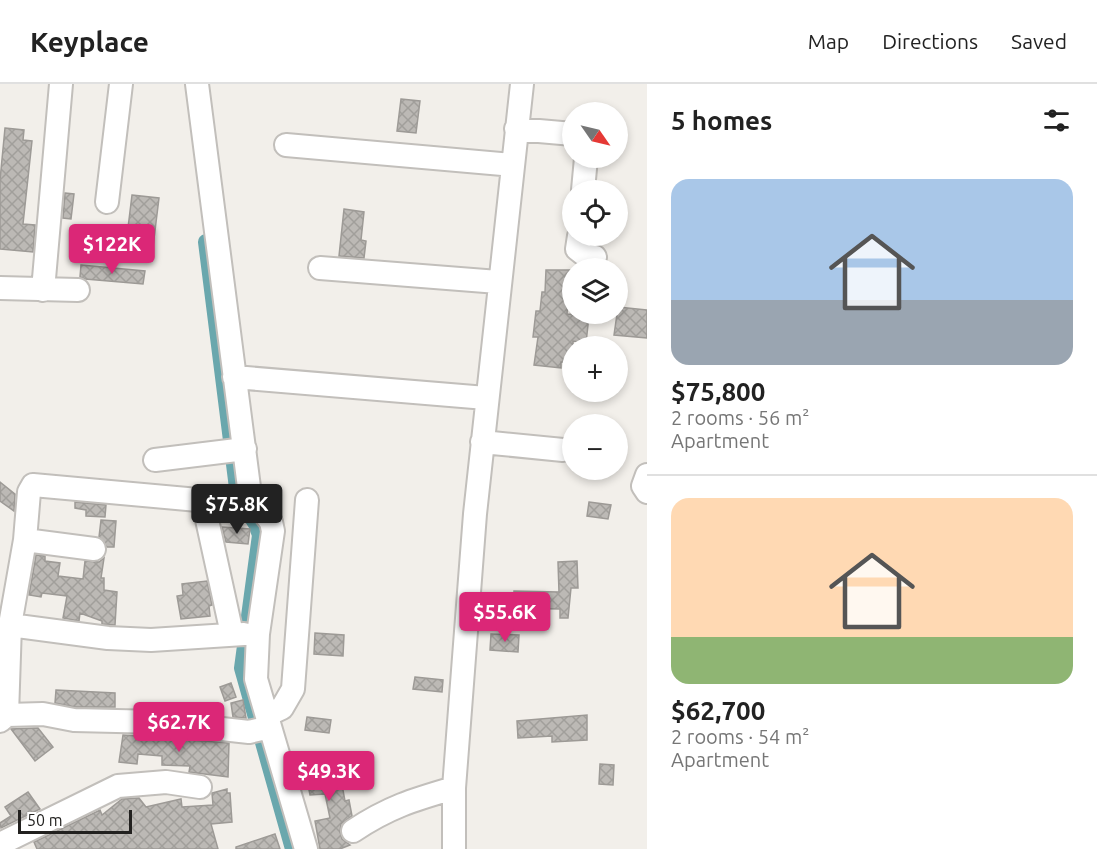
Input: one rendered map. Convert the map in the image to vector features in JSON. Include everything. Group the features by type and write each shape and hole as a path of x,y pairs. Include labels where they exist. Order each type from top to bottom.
{"street":[{"path":"43,290 61,84"},
{"path":"107,202 121,84"},
{"path":"197,84 234,377 235,450 250,495 271,522 273,531 245,634"},
{"path":"454,849 454,788 482,442 498,282 522,84"},
{"path":"516,129 562,133"},
{"path":"286,145 512,165"},
{"path":"577,246 577,249 586,256 595,257"},
{"path":"320,268 498,282"},
{"path":"0,288 78,290"},
{"path":"234,377 486,398"},
{"path":"482,442 562,450"},
{"path":"155,460 235,450"},
{"path":"647,475 643,486 647,492"},
{"path":"306,849 262,726 256,679 245,634 204,506 198,500 33,485 29,492 25,540 10,625 3,707 74,720 262,726 282,708 293,689 308,501"},
{"path":"25,540 94,549"},
{"path":"10,625 108,638 152,640 245,634"},
{"path":"3,845 118,786 166,782 200,787"},
{"path":"353,831 382,812 404,802 454,788"}],"building":[{"path":"401,99 420,101 416,133 397,131"},
{"path":"5,128 24,130 23,140 32,141 23,224 35,225 33,252 0,249 0,180"},
{"path":"65,193 74,194 71,219 63,218"},
{"path":"132,195 159,198 153,247 126,244"},
{"path":"344,209 364,212 361,240 366,241 364,258 339,256"},
{"path":"81,265 145,271 143,284 85,279 80,277"},
{"path":"546,270 562,270 562,324 588,324 587,336 562,336 561,368 534,365 538,337 533,337 536,311 540,311 542,292 545,292"},
{"path":"628,308 647,310 647,338 614,335 616,324 628,324"},
{"path":"0,482 15,494 14,511 0,501"},
{"path":"75,502 106,505 105,517 86,516 86,510 75,508"},
{"path":"589,502 611,505 608,519 587,516"},
{"path":"101,520 116,521 114,547 107,547 99,537"},
{"path":"222,527 250,529 248,544 226,542"},
{"path":"36,555 45,556 45,561 60,563 58,576 83,579 85,561 99,562 104,558 101,578 104,578 104,590 117,592 115,625 102,624 102,621 80,613 79,621 63,618 67,596 42,593 41,597 29,595"},
{"path":"577,561 578,588 571,588 568,618 560,618 560,609 513,608 514,591 559,592 558,562"},
{"path":"207,581 212,605 209,606 210,616 181,619 177,596 183,595 182,584"},
{"path":"315,633 344,635 343,656 314,654"},
{"path":"491,634 519,635 518,652 490,650"},
{"path":"415,677 443,680 442,692 413,689"},
{"path":"231,683 236,697 225,701 220,687"},
{"path":"56,690 115,693 115,707 75,707 55,703"},
{"path":"243,700 246,718 233,717 231,703"},
{"path":"587,715 587,740 552,742 552,736 518,738 517,721"},
{"path":"307,717 331,720 329,733 305,730"},
{"path":"38,728 53,747 35,761 11,729"},
{"path":"123,735 229,743 228,777 189,772 190,766 162,765 162,756 138,754 137,764 119,762"},
{"path":"337,758 345,801 349,800 352,816 341,824 340,832 342,839 350,845 340,849 320,849 315,821 330,818 325,794 310,795 304,764"},
{"path":"600,764 614,765 613,785 599,784"},
{"path":"227,789 227,793 230,793 232,822 211,824 218,849 37,849 34,842 100,810 102,815 122,799 139,798 146,807 181,799 182,807 213,805 212,793"},
{"path":"28,792 40,809 1,828 0,823 11,816 5,807"},
{"path":"275,834 280,849 236,849 236,847"}],"waterway":[{"path":"206,242 238,496 256,524 260,535 242,668 293,849"}]}
